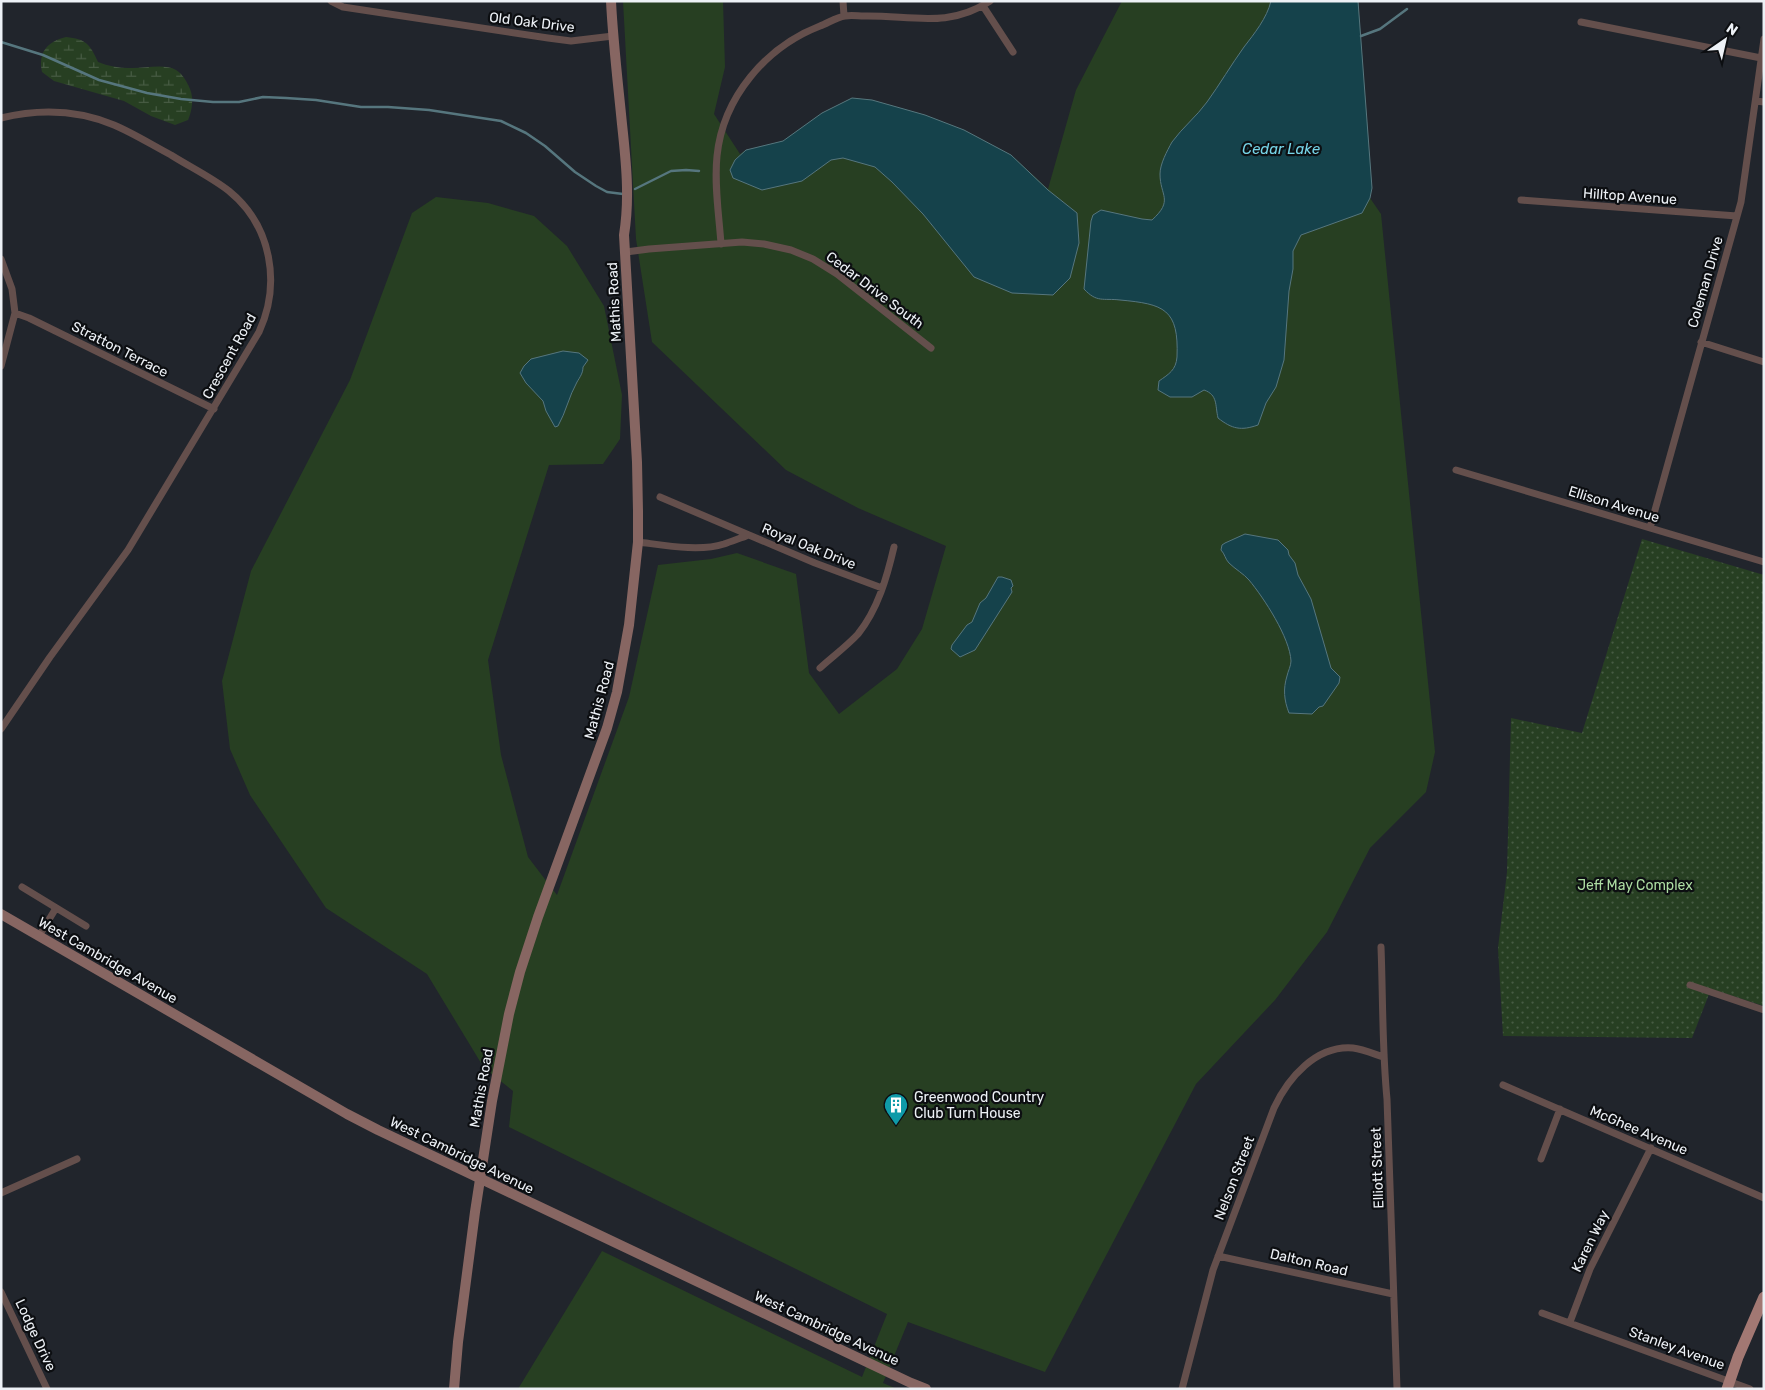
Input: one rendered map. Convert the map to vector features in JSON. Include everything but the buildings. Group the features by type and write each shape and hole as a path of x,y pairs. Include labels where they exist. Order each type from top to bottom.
{"main road":[{"path":"1728,1385 1764,1297"}],"street":[{"name":"Old Oak Drive","path":"331,1 343,7 571,41 613,36"},
{"name":"Mathis Road","path":"454,1389 458,1342 480,1179 500,1056 520,972 538,917 607,728 618,692 629,625 638,542 637,462 624,235 628,212 626,166 611,1"},
{"path":"843,1 844,16"},
{"path":"721,244 716,176 717,156 724,126 736,98 756,69 780,47 812,29 844,16 924,20 941,19 970,12 986,3 1013,52"},
{"path":"1581,22 1761,58"},
{"name":"Coleman Drive","path":"1650,528 1737,216 1760,102 1761,58 1764,39"},
{"name":"Crescent Road","path":"1,118 50,112 82,116 112,124 213,179 235,196 250,214 262,235 270,259 271,285 269,304 259,332 214,409 128,550 1,728"},
{"name":"Hilltop Avenue","path":"1521,200 1737,216"},
{"name":"Cedar Drive South","path":"626,252 742,242 764,244 791,250 813,259 837,274 931,348"},
{"path":"1,259 12,289 14,313 1,366"},
{"name":"Stratton Terrace","path":"14,313 29,318 214,409"},
{"path":"1701,342 1764,362"},
{"name":"Ellison Avenue","path":"1456,470 1764,562"},
{"path":"660,497 750,535"},
{"name":"Royal Oak Drive","path":"638,542 691,548 710,547 750,535 882,588"},
{"path":"820,668 857,635 871,614 882,588 894,547"},
{"path":"22,887 86,926"},
{"path":"39,936 56,908"},
{"name":"West Cambridge Avenue","path":"1,914 347,1114 480,1179 926,1389"},
{"name":"Elliott Street","path":"1381,947 1383,1057 1387,1099 1396,1389"},
{"path":"1690,985 1764,1010"},
{"name":"Nelson Street","path":"1182,1389 1218,1256 1274,1108 1292,1078 1312,1060 1335,1050 1357,1049 1383,1057"},
{"name":"McGhee Avenue","path":"1503,1085 1764,1198"},
{"path":"1541,1158 1560,1109"},
{"name":"Karen Way","path":"1570,1322 1590,1269 1651,1148"},
{"path":"1,1193 78,1159"},
{"name":"Dalton Road","path":"1218,1256 1393,1294"},
{"name":"Lodge Drive","path":"1,1292 47,1389"},
{"path":"1542,1313 1570,1322"},
{"name":"Stanley Avenue","path":"1570,1322 1728,1385 1750,1389"}],"green space":[{"path":"623,1 723,1 725,67 714,114 740,154 746,150 783,141 822,113 852,98 872,100 925,115 964,130 1011,155 1048,189 1076,90 1122,1 1358,1 1372,188 1370,198 1381,214 1435,752 1426,792 1370,848 1327,932 1275,1000 1196,1084 1045,1372 908,1322 883,1383 897,1389 518,1389 602,1251 862,1377 887,1314 509,1127 513,1091 484,1068 427,974 326,908 250,795 230,749 222,681 251,571 350,380 412,213 436,197 488,203 534,216 567,246 604,306 622,395 620,439 603,464 549,465 488,660 501,755 528,857 557,895 629,697 658,565 711,559 737,553 796,574 809,673 839,714 897,669 922,629 946,546 858,508 786,470 652,342 636,239"},
{"path":"66,37 83,41 90,47 98,62 106,65 125,68 166,67 178,72 186,81 192,97 191,113 188,120 175,125 151,116 124,101 54,81 42,72 41,59 49,45"},
{"name":"Jeff May Complex","path":"1642,539 1764,575 1764,1006 1711,989 1692,1038 1503,1036 1498,948 1507,872 1511,718 1582,733"}],"water":[{"name":"Cedar Lake","path":"1271,1 1358,1 1372,188 1370,198 1362,213 1301,235 1293,251 1284,360 1276,387 1266,403 1258,425 1237,428 1228,425 1218,418 1214,398 1204,390 1192,397 1170,397 1158,390 1159,381 1174,368 1177,357 1175,328 1166,312 1148,304 1100,299 1084,289 1093,215 1101,210 1152,220 1159,213 1164,202 1160,170 1172,142 1212,95 1260,26"},
{"path":"852,98 872,100 925,115 964,130 1011,155 1048,190 1077,213 1079,243 1070,278 1053,295 1012,293 974,277 923,214 875,167 843,158 831,160 802,181 762,190 733,178 730,170 735,160 746,150 783,141 822,113"},
{"path":"563,351 579,353 588,360 583,367 561,421 555,427 543,401 526,383 520,373 531,359"},
{"path":"1245,534 1278,540 1288,550 1295,563 1298,575 1311,599 1331,668 1340,677 1339,683 1323,706 1319,707 1312,714 1289,713 1285,699 1285,690 1291,661 1286,641 1262,597 1247,578 1229,563 1221,550 1222,545 1225,543"},
{"path":"998,577 1011,580 1012,592 975,650 960,657 951,649 952,645 967,625 972,622 980,603 986,598"}],"waterway":[{"path":"1361,36 1380,29 1407,9"},
{"path":"1,42 43,55 99,80 147,93 181,99 213,102 239,102 263,97 316,100 361,107 429,110 501,121 526,133 545,146 575,172 596,186 607,192 623,194"},
{"path":"635,189 671,171 699,171"}],"place":[{"name":"Greenwood Country Club Turn House","path":"896,1126"}]}
